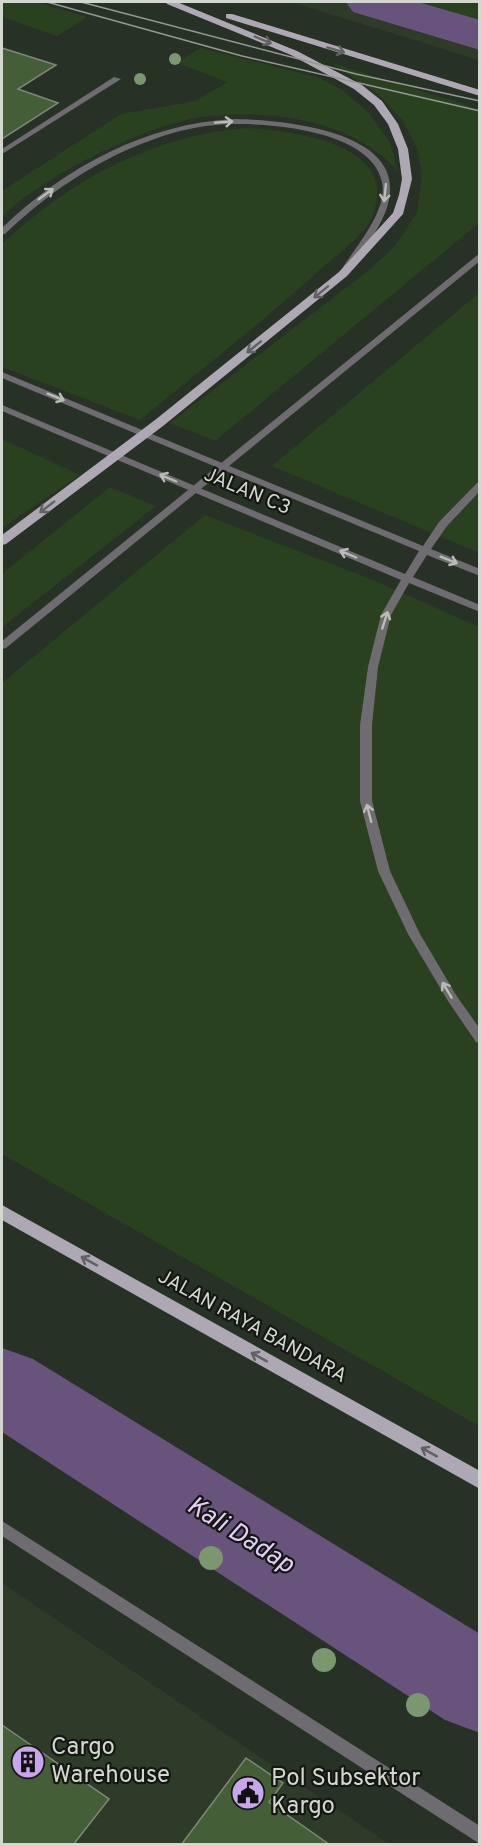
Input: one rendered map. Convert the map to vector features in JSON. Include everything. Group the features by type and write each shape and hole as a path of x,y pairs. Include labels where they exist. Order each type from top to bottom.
{"main road":[{"path":"2,541 159,423 344,274 398,214 404,195 407,179 403,149 393,123 378,104 358,87 294,53 170,2"},
{"path":"180,2 480,93"},
{"name":"JALAN RAYA BANDARA","path":"2,1212 480,1481"}],"street":[{"path":"2,152 117,79"},
{"path":"2,232 19,214 65,180 142,141 190,126 217,122 274,123 337,137 368,154 382,169 386,181 385,201 377,220 344,274"},
{"path":"2,646 480,255"},
{"name":"JALAN C3","path":"2,375 480,573"},
{"name":"JALAN C3","path":"2,408 480,609"},
{"path":"480,485 443,524 413,568 386,615 373,667 366,725 366,801 384,872 414,934 452,998 480,1039"},
{"path":"2,1528 480,1836"}],"shaded area":[{"path":"291,2 479,2 479,60"},
{"path":"2,1583 389,1844 2,1844"}],"green space":[{"path":"2,2 36,2 87,17 57,36 2,17"},
{"path":"400,2 466,2 479,6 479,26"},
{"path":"200,48 320,78 342,90 368,112 390,142 398,172 380,154 334,129 282,117 229,115 204,117 181,121 154,130 97,154 42,185 2,217 2,191 121,114 196,101 227,82 177,63"},
{"path":"332,63 479,109 479,223 215,441 170,423 368,271 395,246 417,213 422,175 417,148 403,121 380,96"},
{"path":"247,128 285,132 329,142 349,151 365,163 375,179 377,198 371,220 354,240 255,326 140,420 2,367 2,244 56,200 115,165 179,140 212,132"},
{"path":"479,293 479,553 272,466"},
{"path":"2,439 80,475 2,528"},
{"path":"110,487 156,506 2,627 2,574"},
{"path":"205,515 378,582 479,627 479,1426 2,1154 2,683"}],"building":[{"path":"2,48 56,65 18,89 58,103 2,139"},
{"name":"Cargo Warehouse","path":"2,1725 109,1799 73,1845 2,1845"},
{"name":"Pol Subsektor Kargo","path":"246,1758 283,1783 269,1802 330,1845 181,1845"}],"waterway":[{"name":"Kali Dadap","path":"370,2 480,36"},
{"name":"Kali Dadap","path":"2,1385 480,1688"}],"tram line":[{"path":"47,2 242,56 480,111"},
{"path":"81,2 356,74 480,101"}],"place":[{"name":"Cargo Warehouse","path":"28,1762"},
{"name":"Pol Subsektor Kargo","path":"248,1793"}]}
